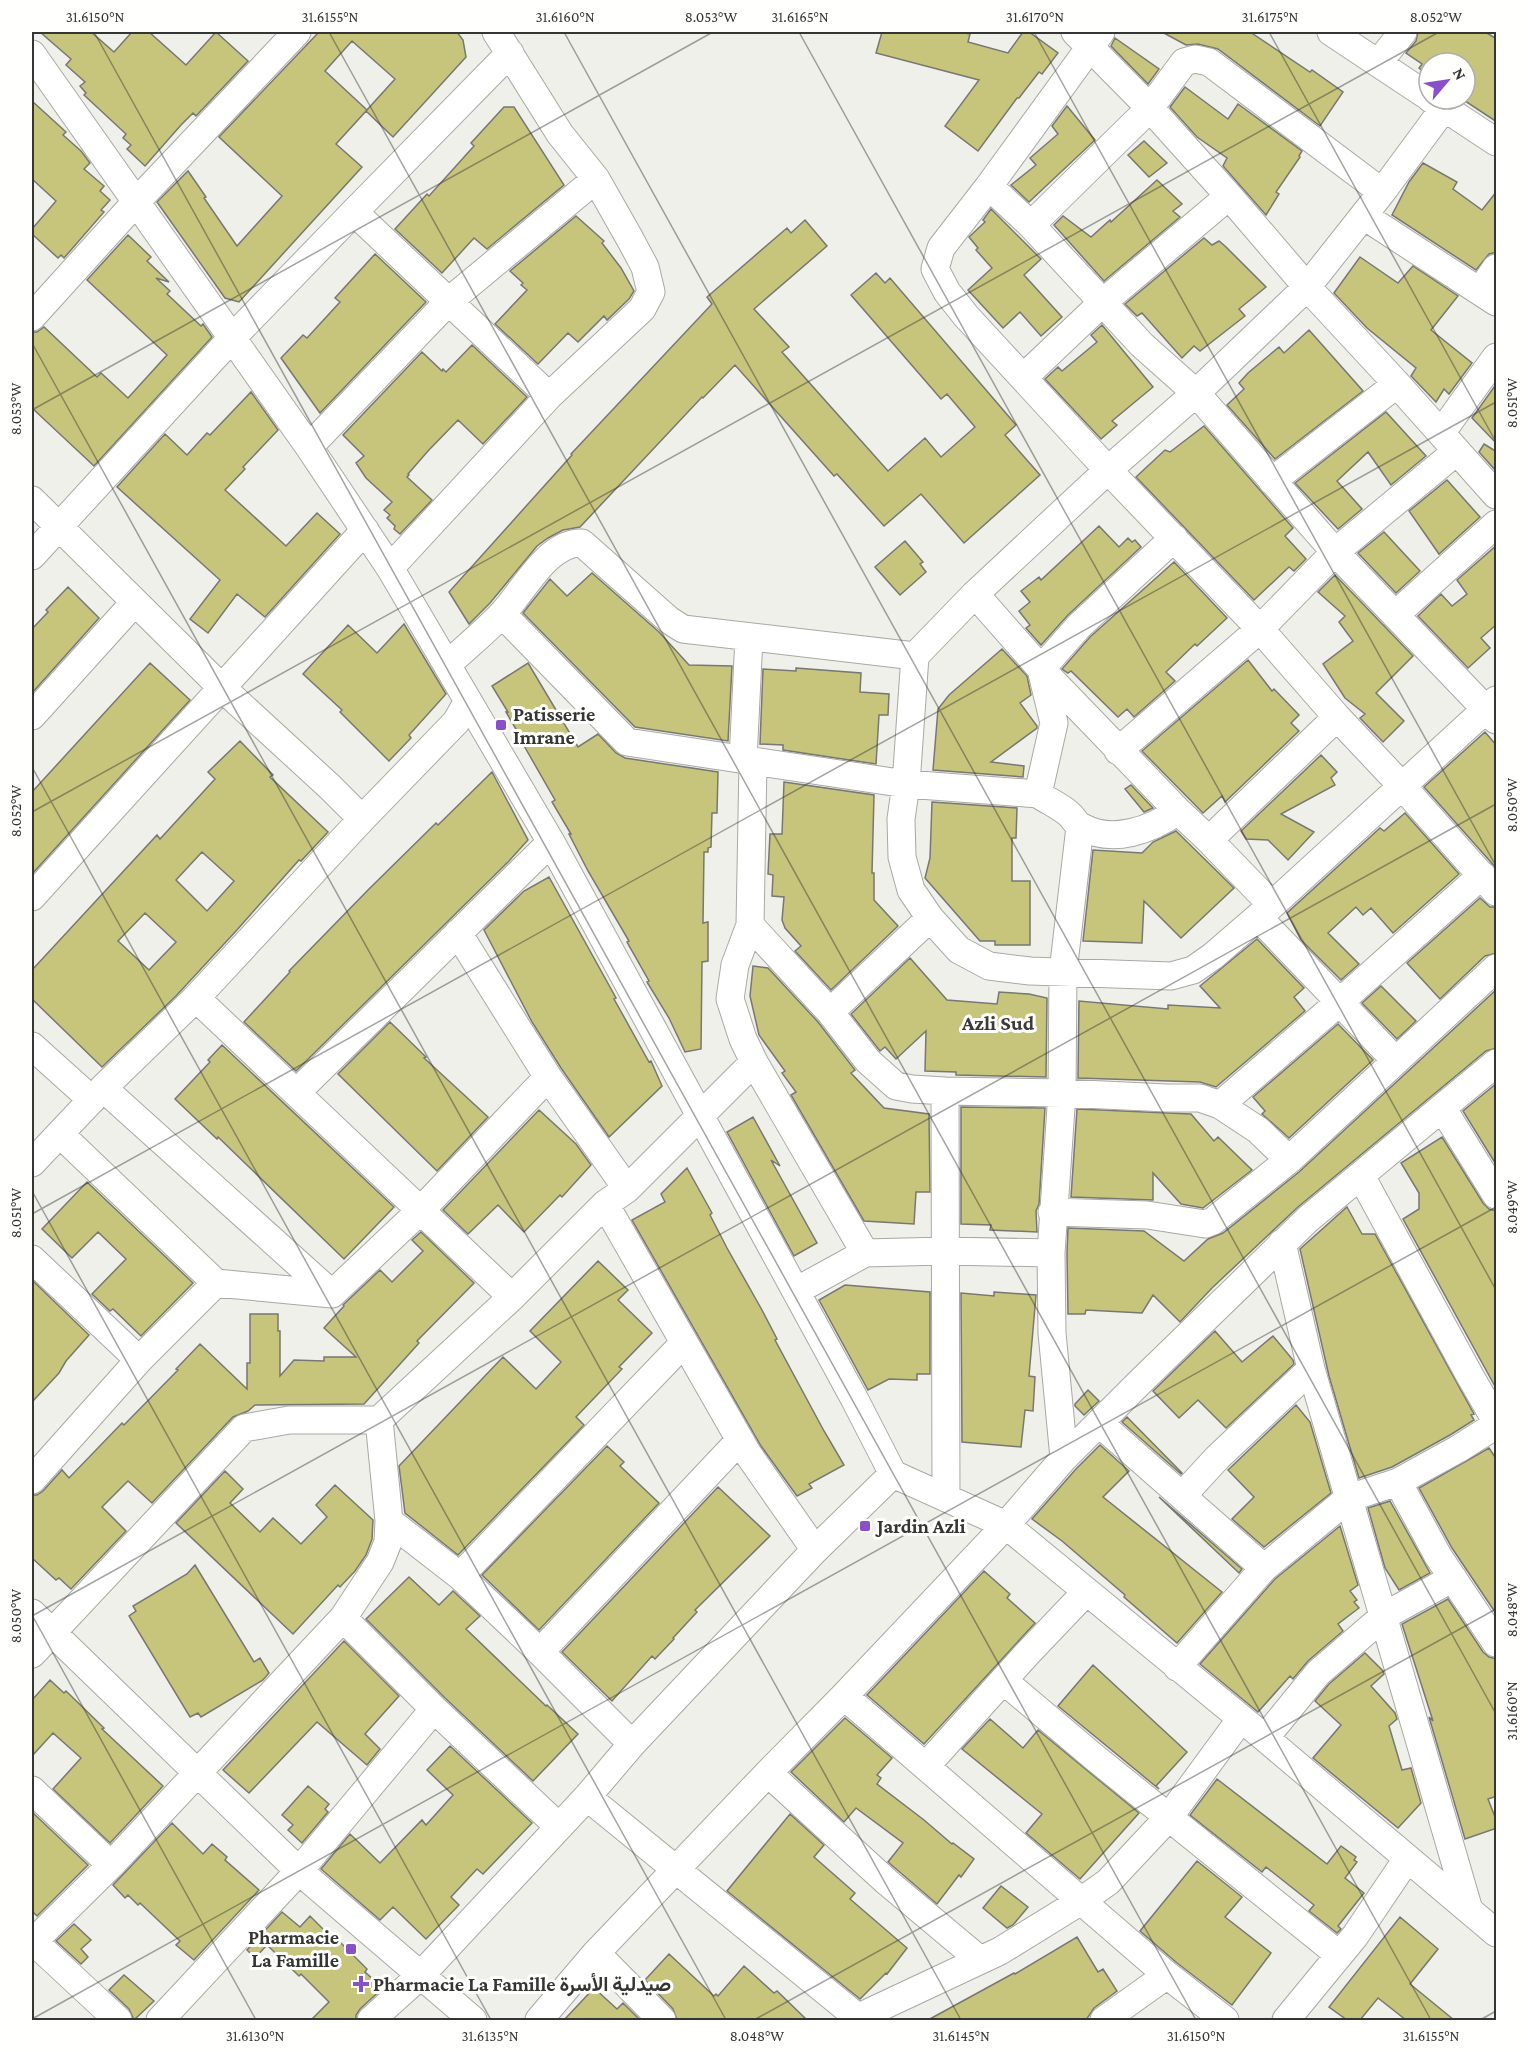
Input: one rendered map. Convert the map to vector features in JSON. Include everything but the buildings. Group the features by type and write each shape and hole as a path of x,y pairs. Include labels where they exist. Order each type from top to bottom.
{"street":[{"path":"32,317 136,202 297,32"},
{"path":"1330,32 1417,88"},
{"path":"1379,62 1402,32"},
{"path":"1220,1105 1339,1003 1489,884 1260,629 1108,470 966,316 947,291 935,268 941,248 989,186 1089,36 1307,287 1497,495"},
{"path":"32,556 231,339 354,212 503,42 560,134 596,179 645,267 651,292 642,309 549,396 390,568"},
{"path":"32,54 309,447 390,568 552,842 893,1474 1006,1525 1497,1933"},
{"path":"1031,225 1150,108 1184,62 1195,59 1209,62 1382,192"},
{"path":"989,186 1031,225 1142,345 1196,393 1335,552 1395,615 1493,710 1402,786 1214,956 1193,970 1171,976 1030,971 989,966 959,951 930,918 911,890 902,857 901,819 906,784 915,656 975,594 1108,470 1196,393 1307,287 1382,192 1429,111"},
{"path":"1451,111 1496,139"},
{"path":"309,447 449,301 596,179"},
{"path":"1024,377 1102,303 1229,196"},
{"path":"354,212 549,396"},
{"path":"1364,216 1488,297 1497,268"},
{"path":"1118,751 1260,629 1335,552 1449,442 1497,357"},
{"path":"1272,481 1397,384"},
{"path":"32,500 220,687 362,819"},
{"path":"1395,615 1497,524"},
{"path":"32,897 220,687 365,530"},
{"path":"1041,669 1079,626 1174,538"},
{"path":"447,665 502,614 538,568 556,552 573,542 582,543 669,620 683,629 915,656"},
{"path":"975,594 1118,751 1209,840 1339,1003 1396,1061"},
{"path":"32,716 134,603"},
{"path":"502,614 627,742 906,784 1038,794 1070,815 1080,827 1101,834 1120,834 1151,828 1178,811"},
{"path":"749,637 750,925 735,965 730,999 742,1039 754,1062 865,1253"},
{"path":"1038,794 1054,723 1041,669"},
{"path":"32,1163 98,1094 196,998 362,819 456,722 468,700"},
{"path":"1209,840 1337,717"},
{"path":"1065,1458 1052,1333 1051,1253 1052,1212 1062,1094 1063,972 1080,827"},
{"path":"297,1092 552,842"},
{"path":"830,1012 930,918"},
{"path":"750,925 830,1012 868,1061 896,1086 945,1091 1200,1098 1220,1105 1258,1131 1289,1160"},
{"path":"458,933 548,1077 627,1189"},
{"path":"1052,1212 1147,1215 1187,1223 1205,1224 1213,1221 1289,1160 1497,968"},
{"path":"196,998 512,1297"},
{"path":"32,1046 98,1094 332,1294"},
{"path":"32,1654 244,1428 289,1419 379,1420 512,1297 605,1204 627,1189 754,1062"},
{"path":"539,2020 596,1953 844,1696 1099,1423 1308,1219 1497,1063"},
{"path":"60,1134 216,1282 332,1294 421,1210 548,1077"},
{"path":"945,1091 946,1498"},
{"path":"1443,1109 1497,1195"},
{"path":"1177,1667 1264,1568 1349,1498 1398,1482 1458,1449 1497,1423 1361,1176"},
{"path":"605,1204 740,1440 815,1550"},
{"path":"1282,1243 1311,1369 1469,1910"},
{"path":"796,1291 865,1253 945,1251 1051,1253"},
{"path":"32,1260 139,1360"},
{"path":"32,1480 139,1360 216,1282"},
{"path":"460,1576 684,1343"},
{"path":"1182,1496 1217,1458 1311,1369"},
{"path":"118,2020 32,1941 111,1865 343,1618 380,1562 388,1542 389,1521 379,1420"},
{"path":"1099,1423 1264,1568"},
{"path":"540,1652 740,1440"},
{"path":"371,2020 420,1976 587,1797 632,1743 815,1550 893,1474"},
{"path":"1398,1482 1438,1556 1497,1643"},
{"path":"389,1521 460,1576 632,1743"},
{"path":"1265,1738 1318,1673 1384,1616 1453,1578"},
{"path":"926,1766 1086,1592"},
{"path":"32,1613 299,1871 473,2020"},
{"path":"343,1618 434,1709 559,1827"},
{"path":"1004,1681 1094,1757 1338,1954"},
{"path":"844,1696 1167,1975 1225,2020"},
{"path":"160,2020 299,1871 434,1709"},
{"path":"587,1797 857,2020 1000,1951 1108,1882 1169,1817 1240,1720"},
{"path":"768,1773 886,1882 980,1960"},
{"path":"32,1790 111,1865"},
{"path":"1286,2020 1355,1936 1407,1859"},
{"path":"596,1953 662,2020"},
{"path":"1104,2020 1167,1975"}],"place":[{"name":"Patisserie Imrane","path":"501,725"},
{"name":"Jardin Azli","path":"865,1526"},
{"name":"Pharmacie La Famille","path":"351,1949"},
{"name":"Pharmacie La Famille صيدلية الأسرة","path":"361,1984"}],"district":[{"name":"Azli Sud","path":"998,1023"}]}
